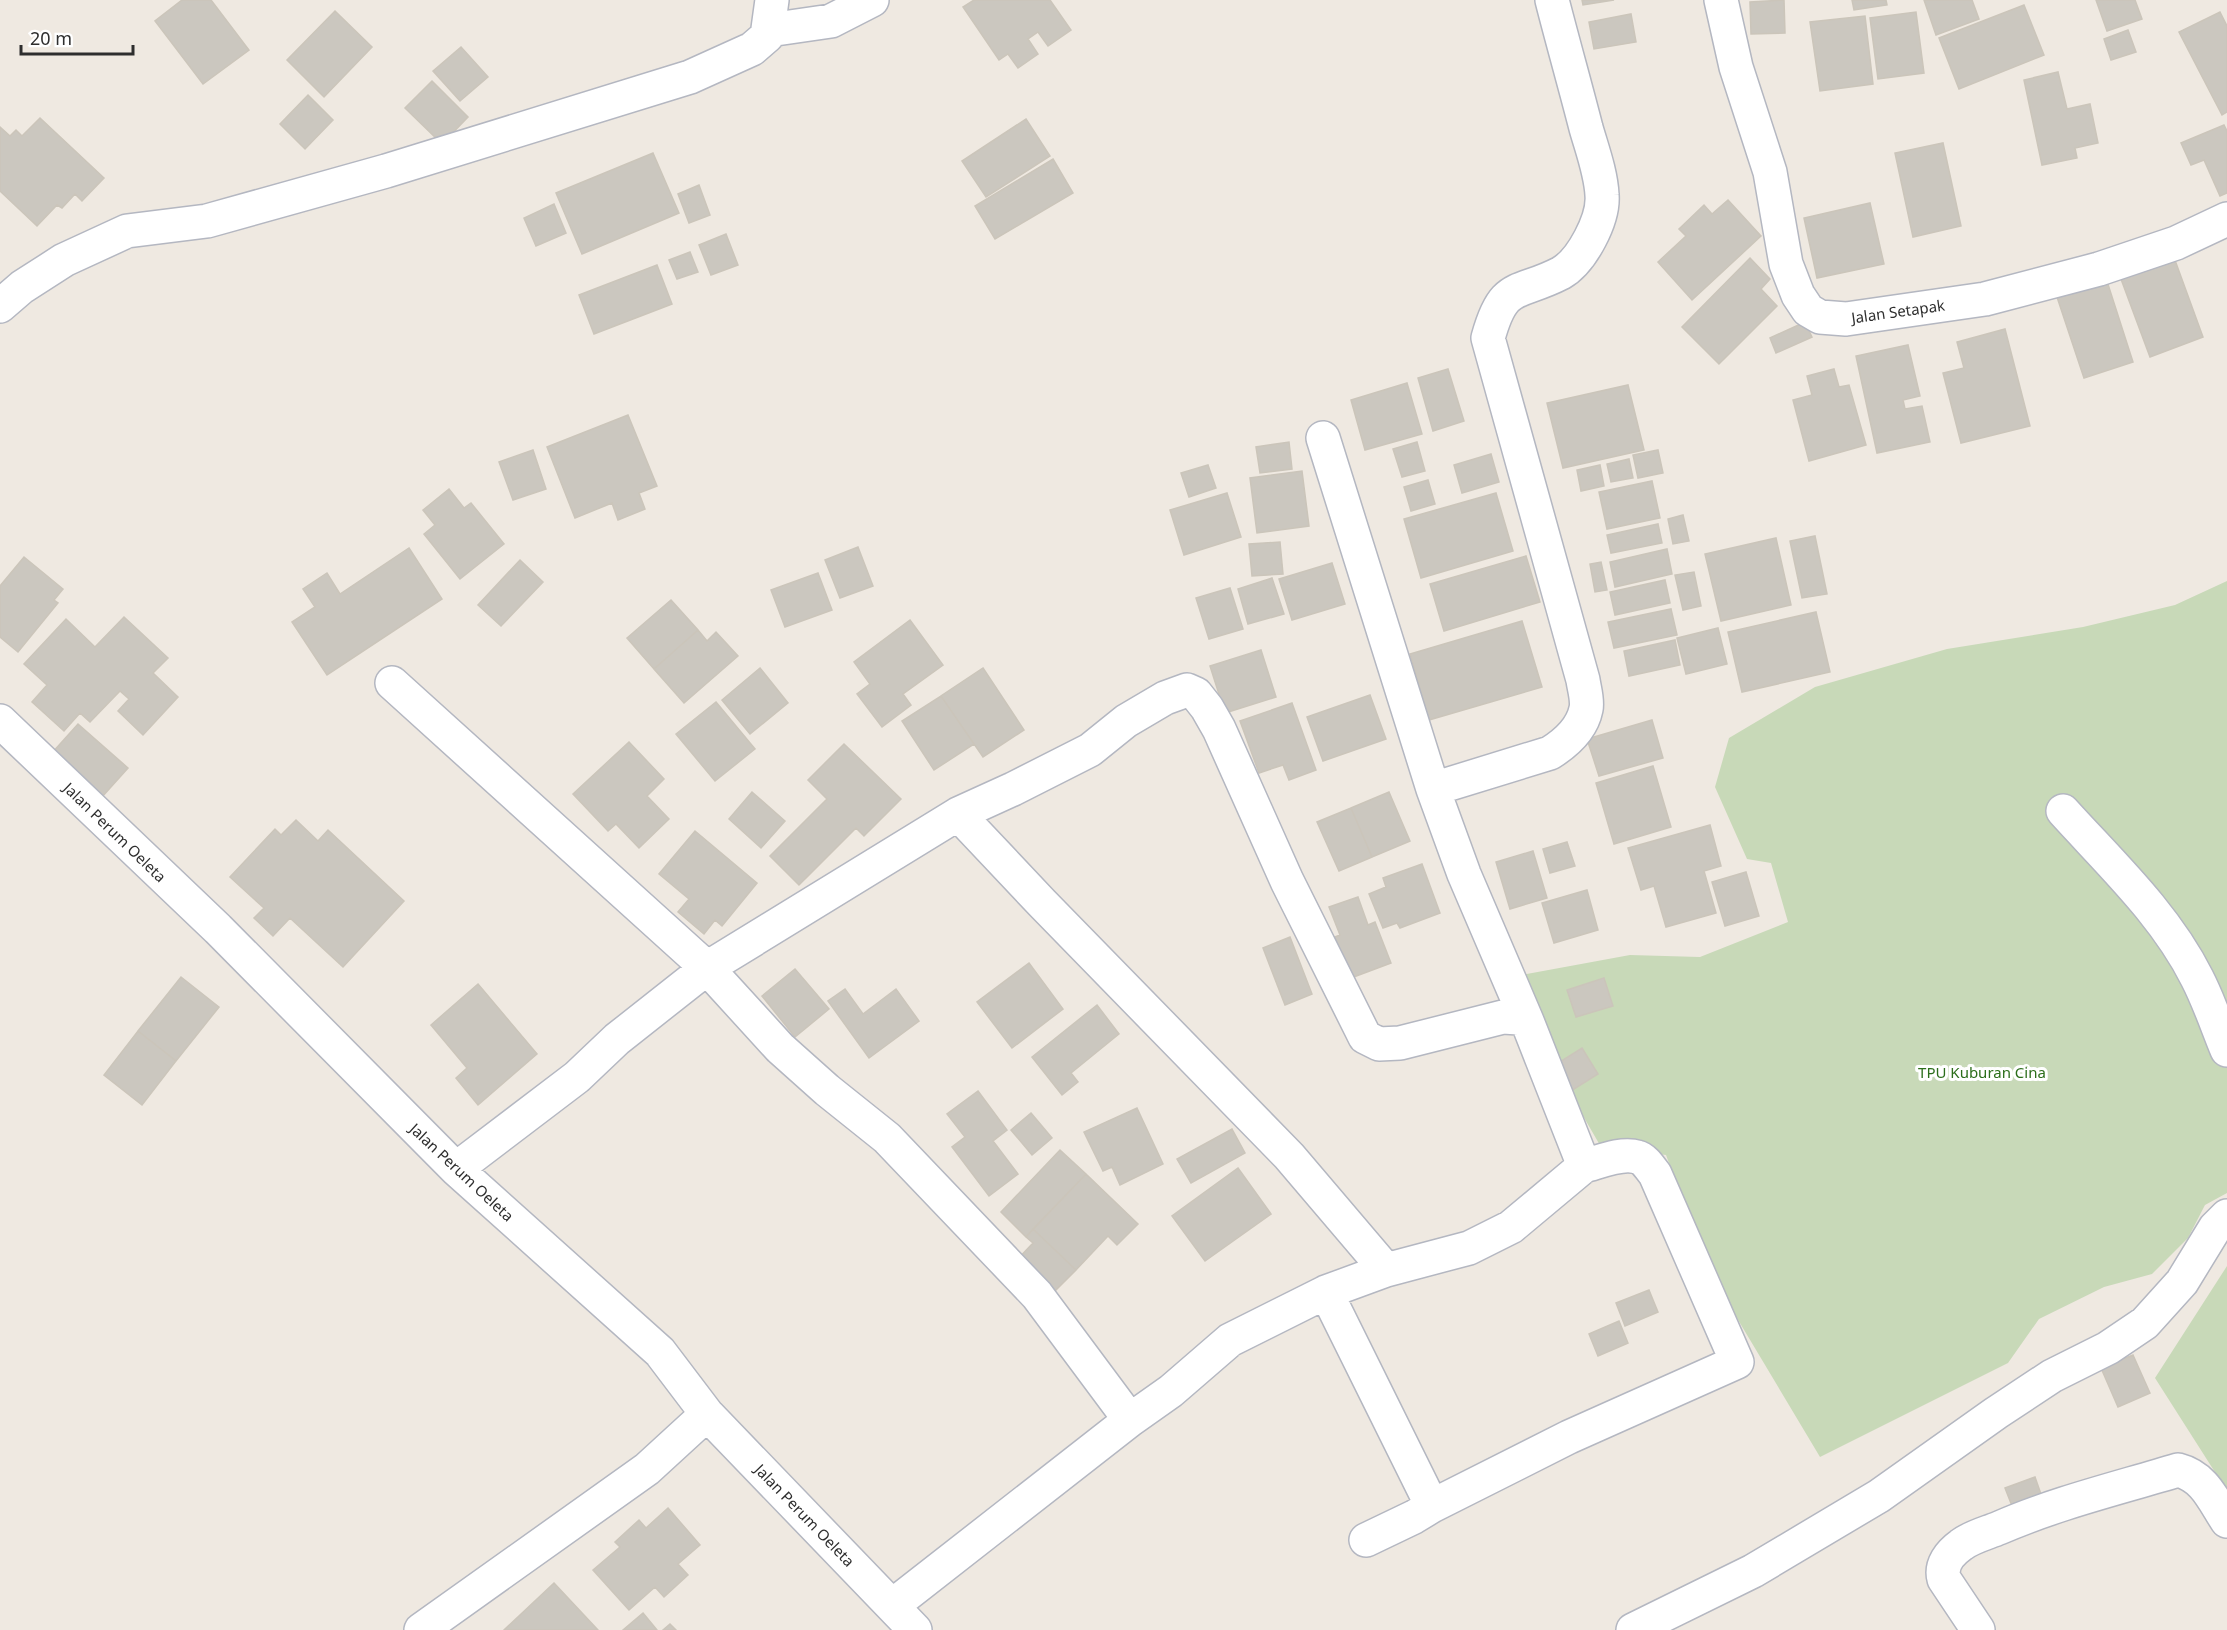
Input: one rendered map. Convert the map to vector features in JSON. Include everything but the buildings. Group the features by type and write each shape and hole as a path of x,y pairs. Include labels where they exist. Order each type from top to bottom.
{"street":[{"path":"0,306 22,287 63,260 127,231 218,218 386,171 690,77 752,49 767,36 771,15 831,21 872,0"},
{"path":"1433,789 1550,753 1566,743 1577,730 1586,708 1583,680 1488,338 1500,305 1513,291 1563,272 1583,251 1600,217 1602,195 1595,161 1552,0"},
{"name":"Jalan Setapak","path":"1720,0 1736,67 1770,172 1786,264 1798,296 1808,310 1820,316 1846,320 1985,299 2099,269 2176,243 2227,219"},
{"path":"1323,438 1433,789 1464,874 1527,1021 1584,1166"},
{"path":"392,683 707,968 780,1048 827,1090 887,1138 1037,1295 1130,1420"},
{"path":"456,1169 577,1077 617,1039 707,968 958,814 1090,750 1126,721 1165,698 1187,690 1196,694 1219,729 1287,881 1365,1037 1379,1044 1400,1043 1503,1017 1527,1021"},
{"name":"Jalan Perum Oeleta","path":"0,722 218,929 456,1169 660,1352 707,1414 915,1630"},
{"path":"2063,811 2152,910 2174,940 2197,977 2227,1050"},
{"path":"958,814 1050,912 1288,1156 1386,1270"},
{"path":"892,1606 1130,1420 1171,1391 1230,1340 1326,1292 1386,1270 1469,1248 1511,1227 1584,1166 1627,1156 1638,1157 1645,1161 1655,1174 1737,1362 1569,1437 1366,1540"},
{"path":"1633,1630 1753,1571 1879,1496 2043,1382 2108,1348 2145,1323 2182,1282 2215,1228 2227,1216"},
{"path":"1326,1292 1432,1506"},
{"path":"421,1630 647,1469 707,1414"},
{"path":"1978,1630 1942,1573 1952,1552 1963,1543 2021,1518 2178,1470 2192,1473 2202,1483 2227,1521"}],"green space":[{"name":"TPU Kuburan Cina","path":"2227,581 2227,1193 2205,1205 2188,1238 2152,1274 2104,1287 2039,1319 2008,1363 1820,1457 1710,1273 1666,1155 1601,1147 1560,1076 1521,975 1630,955 1700,957 1788,922 1771,863 1747,859 1715,787 1729,738 1815,687 1947,649 2083,627 2175,605"},
{"path":"2227,1266 2227,1491 2155,1378"}]}
